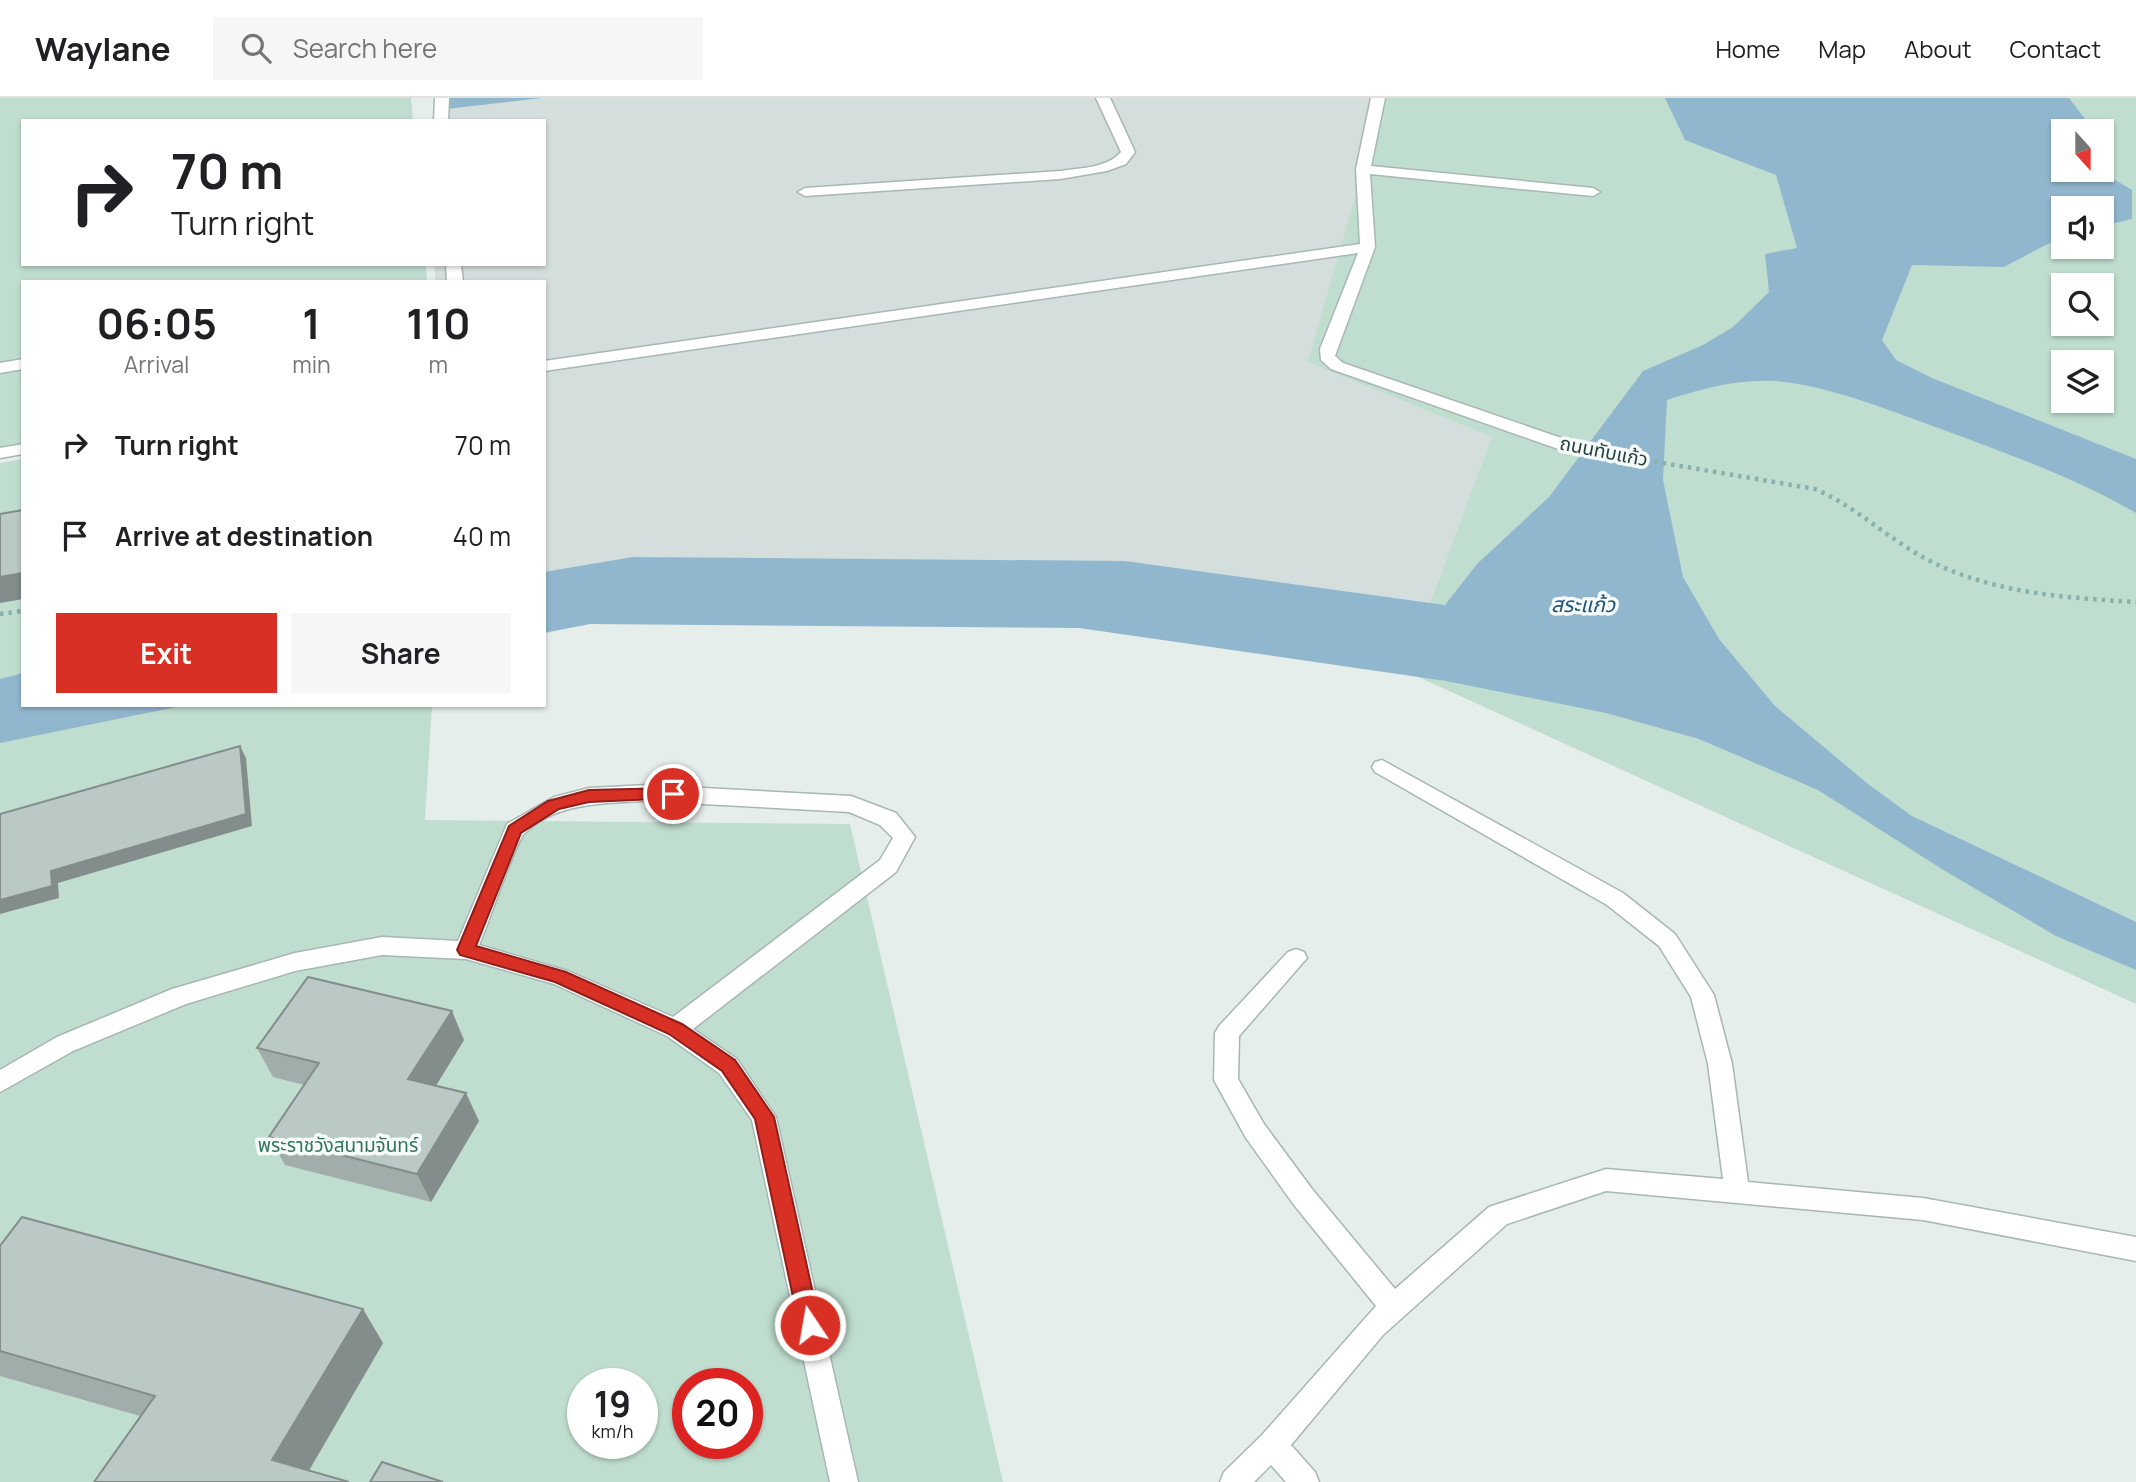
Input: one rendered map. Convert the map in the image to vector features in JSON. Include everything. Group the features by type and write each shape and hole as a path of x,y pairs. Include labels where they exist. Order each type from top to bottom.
{"lane":[{"path":"441,119 439,111 442,98"},
{"path":"805,192 1060,175 1102,169 1122,161 1128,152 1103,98"},
{"name":"ถนนทับแก้ว","path":"1378,98 1363,169 1368,247 1328,349 1328,357 1337,366 1570,447"},
{"path":"1363,169 1593,192"},
{"path":"546,366 1368,247"},
{"path":"0,368 21,364"},
{"path":"0,453 21,449"},
{"path":"1382,767 1615,899 1667,940 1702,995 1720,1064 1737,1192"},
{"path":"466,950 515,830 554,805 589,796 647,793 851,804 888,819 904,837 888,866 676,1029"},
{"path":"0,1082 65,1044 180,996 295,962 382,946 466,950 560,977 676,1029 729,1066 764,1117 844,1482"},
{"path":"1296,958 1227,1033 1226,1080 1255,1131 1295,1186 1394,1308"},
{"path":"1234,1482 1272,1445 1373,1326 1498,1216 1606,1180 1923,1209 2136,1249"},
{"path":"1272,1445 1306,1482"}],"path":[{"name":"ถนนทับแก้ว","path":"1570,447 1815,489 1842,499 1924,559 1949,571 2032,592 2136,602"},
{"path":"0,614 21,611"}],"shaded area":[{"path":"449,98 2136,98 2136,891 1228,592 546,590 546,280 435,280 435,266 546,266 546,119 444,119"}],"green space":[{"path":"0,98 411,98 413,119 21,119 21,266 426,266 427,280 21,280 21,454 0,458"},
{"path":"1380,98 2136,98 2136,1004 1405,671 1492,437 1308,362 1363,169"},
{"name":"พระราชวังสนามจันทร์","path":"21,459 21,707 432,707 425,820 850,824 1003,1482 0,1482 0,463"}],"water":[{"path":"449,98 542,98 446,109"},
{"name":"สระแก้ว","path":"1665,98 2069,98 2085,119 2051,119 2051,182 2114,182 2114,179 2132,190 2132,219 2114,223 2114,196 2051,196 2051,242 2004,267 1912,265 1882,340 1896,360 1932,378 2136,459 2136,513 2061,476 1912,418 1834,392 1776,381 1721,385 1667,400 1663,480 1683,577 1719,639 1775,706 1868,784 1912,816 2136,922 2136,970 2056,936 1945,871 1818,790 1699,739 1606,713 1446,681 1079,628 590,624 546,633 546,572 633,557 1125,561 1445,605 1477,564 1549,497 1643,371 1703,345 1733,327 1769,292 1765,254 1797,248 1776,175 1685,140"},
{"path":"21,674 21,707 176,707 0,743 0,679"}],"building":[{"path":"21,510 21,573 0,577 0,514"},
{"path":"240,746 246,814 51,871 52,886 0,900 0,814"},
{"path":"308,977 452,1011 408,1079 466,1093 417,1174 269,1137 319,1063 257,1048"},
{"path":"22,1217 363,1309 272,1460 349,1482 94,1482 155,1396 0,1351 0,1246"},
{"path":"382,1462 443,1482 370,1482"}],"route":[{"path":"673,794 589,796 554,805 515,830 466,950 560,977 676,1029 729,1066 764,1117 810,1325"}]}
